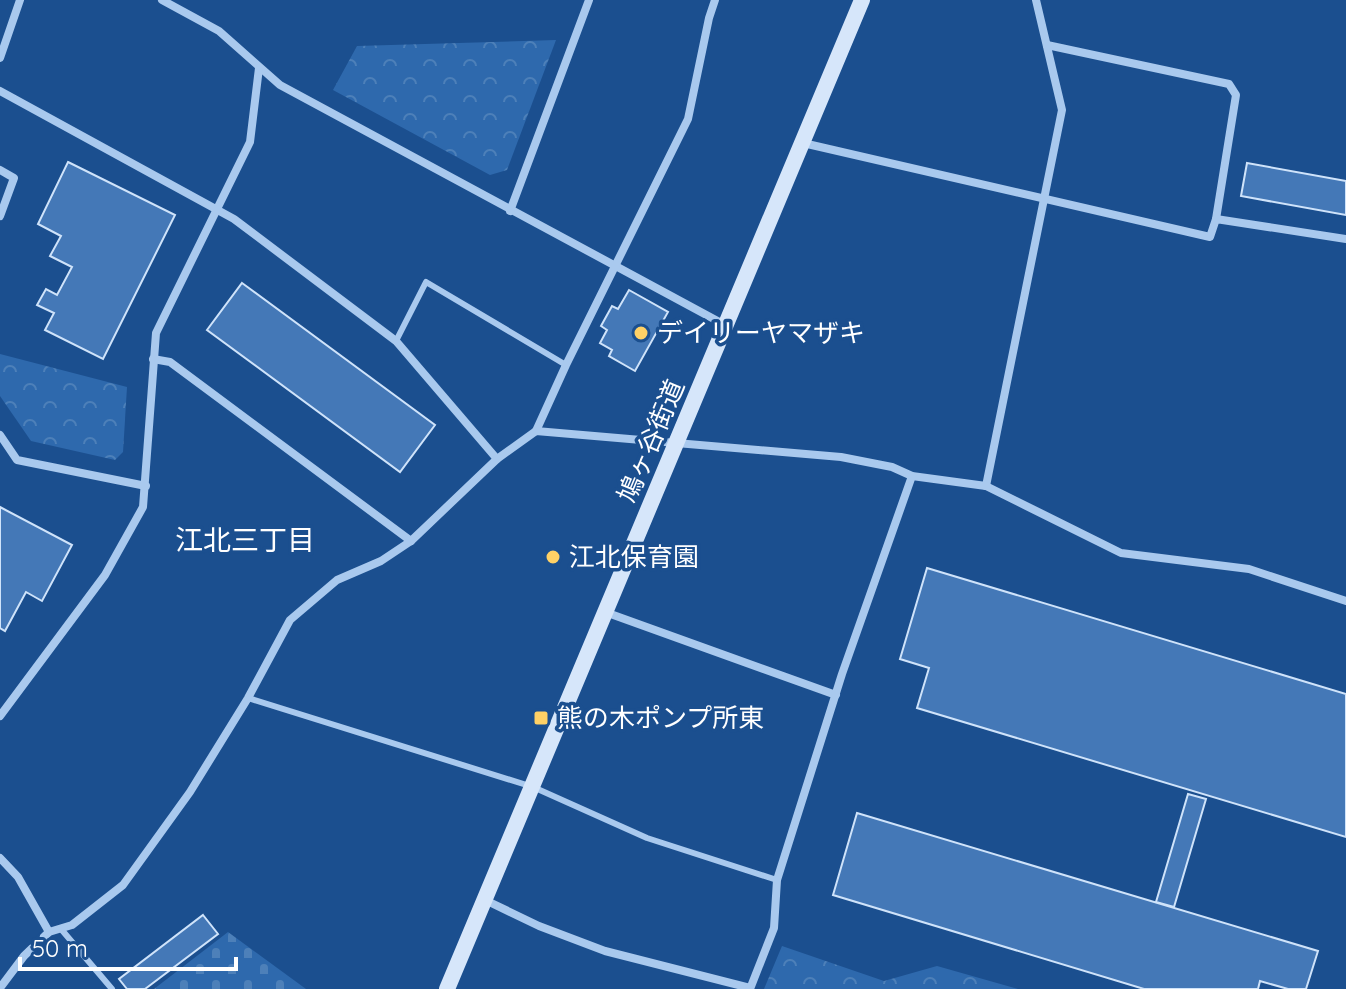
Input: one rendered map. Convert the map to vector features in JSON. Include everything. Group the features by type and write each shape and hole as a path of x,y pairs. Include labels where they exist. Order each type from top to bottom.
{"main road":[{"name":"鳩ヶ谷街道","path":"447,989 862,0"}],"street":[{"path":"0,58 20,0"},
{"path":"162,0 219,31 280,85 725,325"},
{"path":"510,211 589,0"},
{"path":"0,988 24,956 49,932 72,925 123,885 190,792 248,698 290,620 337,580 381,561 411,541 497,459 536,431 688,119 715,0"},
{"path":"986,486 1062,110 1036,0"},
{"path":"803,143 1210,237 1216,219 1236,95 1229,84 1047,45"},
{"path":"0,716 105,575 143,507 156,333 250,142 259,68"},
{"path":"0,91 141,170 218,208 396,341 497,459"},
{"path":"0,170 14,178 0,216"},
{"path":"1216,219 1346,239"},
{"path":"153,359 170,362 411,541"},
{"path":"536,431 841,457 892,467 912,476 986,486 1121,553 1249,569 1346,601"},
{"path":"0,435 17,460 146,486"},
{"path":"485,900 539,926 605,951 750,989 774,928 777,880 836,695 912,476"},
{"path":"605,612 836,695"},
{"path":"0,858 18,877 49,932"}],"lane":[{"path":"396,341 426,282 566,365"},
{"path":"248,698 533,787 647,838 777,880"},
{"path":"61,929 112,989"}],"green space":[{"path":"556,40 507,170 490,175 333,90 357,46"},
{"path":"0,354 127,387 123,452 115,460 31,441 0,396"},
{"path":"228,932 306,989 154,989"},
{"path":"782,946 884,981 937,966 1018,989 764,989"}],"building":[{"path":"68,162 175,215 103,359 45,330 54,313 37,305 46,289 57,295 72,267 50,256 61,236 38,224"},
{"path":"1247,163 1346,181 1346,215 1241,196"},
{"path":"242,283 435,425 400,472 207,330"},
{"path":"629,290 668,312 635,371 609,356 612,350 600,343 607,330 601,326 612,306 618,309"},
{"path":"0,507 72,545 42,601 26,592 5,631 0,628"},
{"path":"927,568 1346,694 1346,837 917,708 929,668 900,659"},
{"path":"1188,794 1206,799 1174,907 1156,902"},
{"path":"857,813 1318,951 1306,989 1288,989 1260,981 1258,989 1144,989 833,895"},
{"path":"203,915 218,934 145,989 127,989 119,979"}],"place":[{"name":"デイリーヤマザキ","path":"641,333"},
{"name":"江北保育園","path":"553,557"},
{"name":"熊の木ポンプ所東","path":"541,718"}],"district":[{"name":"江北三丁目","path":"245,540"}]}
